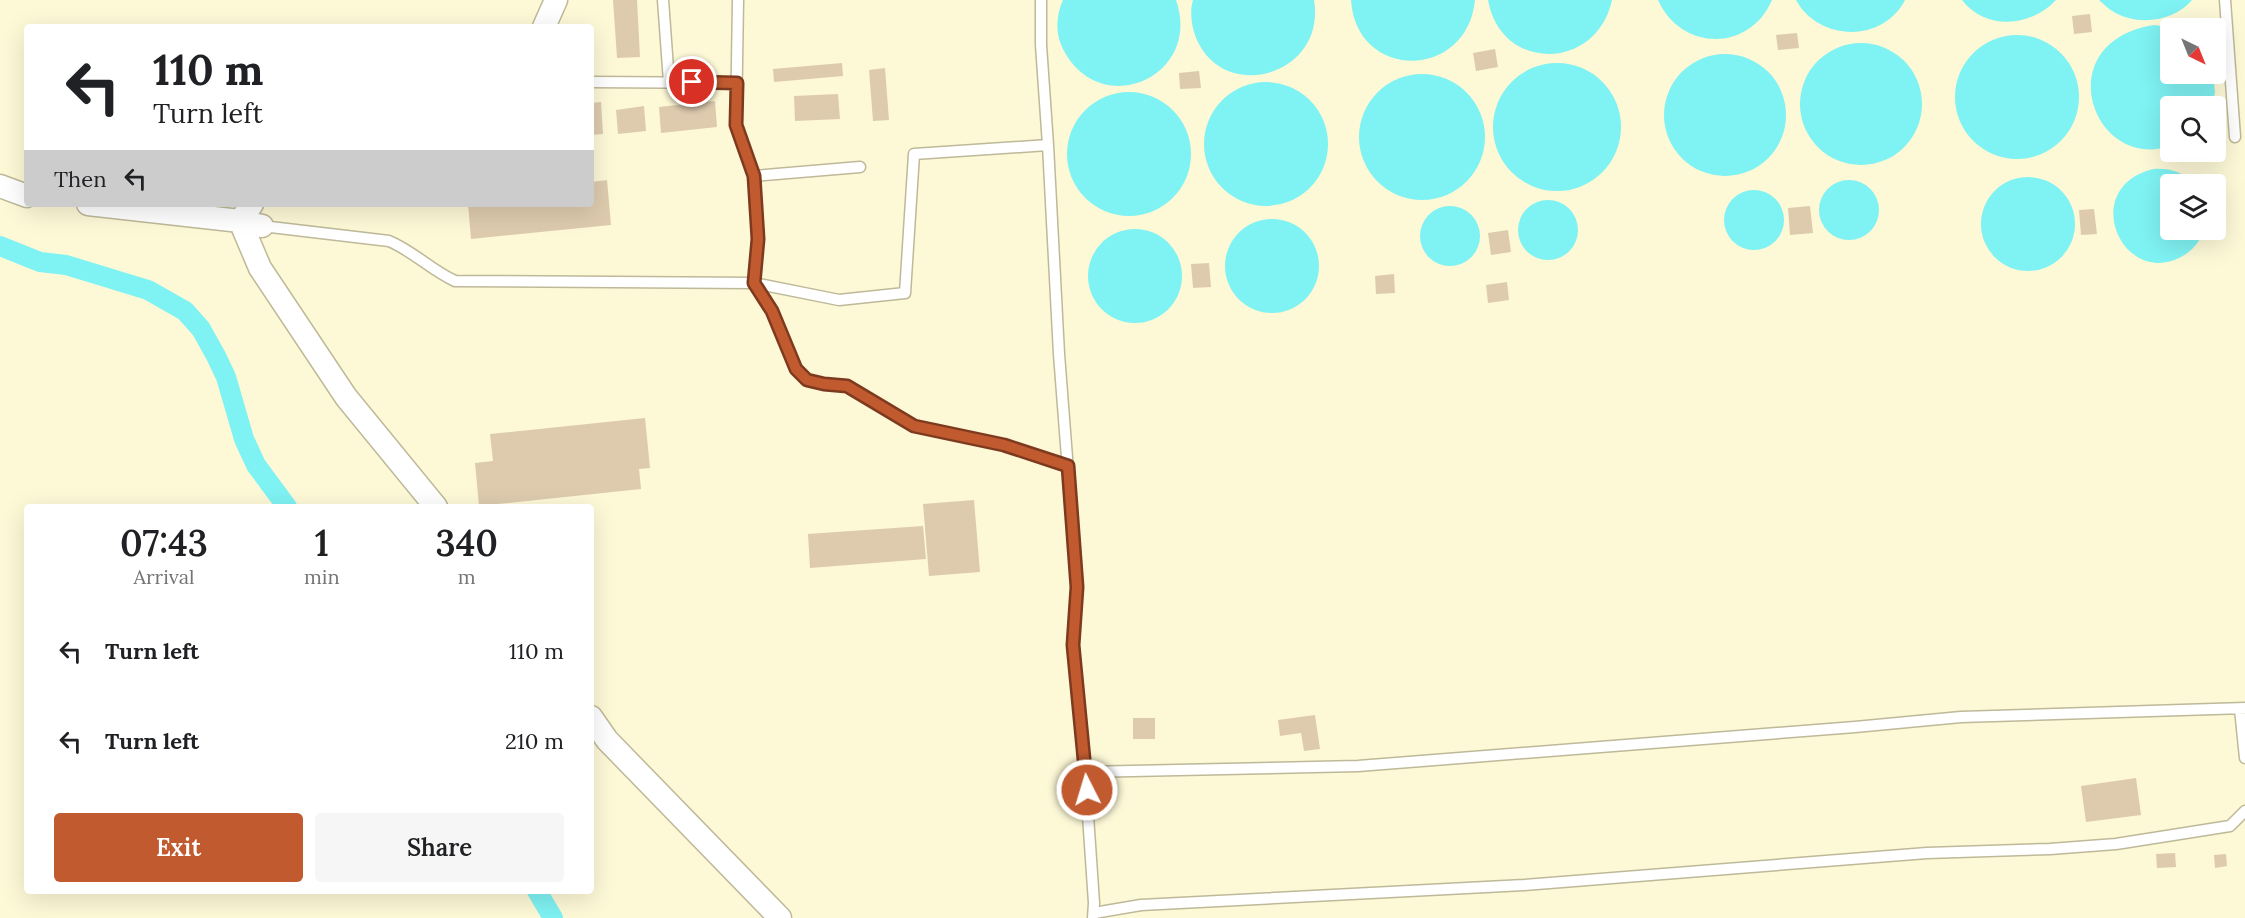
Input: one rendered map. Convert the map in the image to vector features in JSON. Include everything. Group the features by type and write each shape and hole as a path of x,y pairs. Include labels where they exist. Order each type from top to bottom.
{"street":[{"path":"545,24 556,0"},
{"path":"0,186 24,195"},
{"path":"126,207 251,217 260,268 346,397 434,504"},
{"path":"594,721 607,740 780,918"}],"lane":[{"path":"663,0 669,82"},
{"path":"738,0 736,125 754,176 758,239 754,283 772,311 796,369 807,380 847,386 914,426 1004,445 1068,466"},
{"path":"1041,0 1041,45 1059,354 1077,587 1073,645 1085,772 1093,916 1141,905 1524,885 1927,853 2050,849 2116,844 2230,826 2245,811"},
{"path":"2225,0 2235,136"},
{"path":"594,82 737,83"},
{"path":"251,217 389,242 405,248 437,273 455,281 754,283 839,300 905,293 914,154 1048,145"},
{"path":"754,176 860,167"},
{"path":"1085,772 1358,766 1961,717 2242,709 2245,758"}],"water":[{"path":"1063,0 1176,0 1180,27 1175,50 1162,69 1144,81 1122,86 1100,83 1080,71 1063,49 1057,24"},
{"path":"1193,0 1314,0 1314,27 1304,48 1288,64 1268,73 1246,75 1224,69 1206,55 1193,28 1191,12"},
{"path":"1351,0 1475,0 1468,27 1453,46 1434,57 1412,61 1390,57 1371,46 1357,27"},
{"path":"1488,0 1612,0 1603,23 1588,40 1570,50 1549,54 1529,51 1511,41 1496,24"},
{"path":"1658,0 1772,0 1761,17 1748,30 1732,37 1715,39 1698,36 1682,29 1669,17"},
{"path":"1796,0 1905,0 1895,14 1882,24 1867,30 1851,32 1835,30 1820,24 1806,14"},
{"path":"1962,0 2056,0 2034,16 2009,22 1983,17"},
{"path":"2099,0 2192,0 2175,13 2155,20 2133,19 2112,11"},
{"path":"2154,25 2160,26 2160,84 2214,84 2214,96 2160,96 2160,147 2143,149 2120,140 2102,124 2093,102 2091,78 2100,55 2121,36"},
{"path":"2017,35 2041,40 2061,53 2074,73 2079,97 2074,121 2061,141 2041,154 2017,159 1993,154 1973,141 1960,121 1955,97 1960,73 1973,53 1993,40"},
{"path":"1861,43 1884,47 1904,61 1918,81 1922,104 1918,127 1904,147 1884,161 1861,165 1838,161 1818,147 1804,127 1800,104 1804,81 1818,61 1838,47"},
{"path":"1725,54 1748,58 1768,72 1782,92 1786,115 1782,138 1768,158 1748,172 1725,176 1702,172 1682,158 1668,138 1664,115 1668,92 1682,72 1702,58"},
{"path":"1557,63 1581,68 1602,82 1616,103 1621,127 1616,151 1602,172 1581,186 1557,191 1533,186 1512,172 1498,151 1493,127 1498,103 1512,82 1533,68"},
{"path":"1422,74 1446,79 1467,92 1480,113 1485,137 1480,161 1467,182 1446,195 1422,200 1398,195 1377,182 1364,161 1359,137 1364,113 1377,92 1398,79"},
{"path":"1266,82 1290,87 1310,100 1323,120 1328,144 1323,168 1310,188 1290,201 1266,206 1242,201 1222,188 1209,168 1204,144 1209,120 1222,100 1242,87"},
{"path":"1129,92 1153,97 1173,110 1186,130 1191,154 1186,178 1173,198 1153,211 1129,216 1105,211 1085,198 1072,178 1067,154 1072,130 1085,110 1105,97"},
{"path":"2153,169 2165,169 2181,174 2160,174 2160,240 2199,240 2189,252 2181,257 2160,263 2141,259 2126,248 2117,232 2113,213 2117,195 2130,180"},
{"path":"2028,177 2046,181 2061,191 2071,206 2075,224 2071,242 2061,257 2046,267 2028,271 2010,267 1995,257 1985,242 1981,224 1985,206 1995,191 2010,181"},
{"path":"1849,180 1866,185 1874,193 1879,210 1874,227 1866,235 1849,240 1832,235 1824,227 1819,210 1824,193 1832,185"},
{"path":"1754,190 1771,195 1779,203 1784,220 1779,237 1771,245 1754,250 1737,245 1729,237 1724,220 1729,203 1737,195"},
{"path":"1548,200 1565,205 1573,213 1578,230 1573,247 1565,255 1548,260 1531,255 1523,247 1518,230 1523,213 1531,205"},
{"path":"1450,206 1467,211 1475,219 1480,236 1475,253 1467,261 1450,266 1433,261 1425,253 1420,236 1425,219 1433,211"},
{"path":"1272,219 1290,223 1305,233 1315,248 1319,266 1315,284 1305,299 1290,309 1272,313 1254,309 1239,299 1229,284 1225,266 1229,248 1239,233 1254,223"},
{"path":"1135,229 1153,233 1168,243 1178,258 1182,276 1178,294 1168,309 1153,319 1135,323 1117,319 1102,309 1092,294 1088,276 1092,258 1102,243 1117,233"}],"building":[{"path":"613,0 637,0 640,57 617,58"},
{"path":"2090,14 2092,32 2074,34 2072,16"},
{"path":"1797,33 1799,48 1778,50 1776,35"},
{"path":"1495,49 1498,67 1476,71 1473,53"},
{"path":"842,63 843,76 774,82 773,69"},
{"path":"885,68 889,120 873,121 869,70"},
{"path":"1199,71 1201,88 1180,89 1179,73"},
{"path":"838,94 840,119 795,121 794,96"},
{"path":"715,101 717,127 661,133 659,107"},
{"path":"601,102 603,134 594,135 594,103"},
{"path":"644,106 646,131 618,134 616,110"},
{"path":"607,180 611,225 471,239 468,207 594,207 594,182"},
{"path":"1810,206 1813,233 1790,235 1788,208"},
{"path":"2094,209 2097,234 2081,235 2079,210"},
{"path":"1508,230 1511,252 1491,255 1488,233"},
{"path":"1209,263 1211,287 1193,288 1191,264"},
{"path":"1394,274 1395,293 1376,294 1375,276"},
{"path":"1507,282 1509,300 1488,303 1486,285"},
{"path":"645,418 650,468 639,469 641,489 479,504 475,463 493,461 490,434"},
{"path":"974,500 980,572 929,576 923,504"},
{"path":"923,526 926,559 810,568 808,534"},
{"path":"1315,715 1320,749 1304,751 1301,733 1280,736 1278,720"},
{"path":"1133,718 1155,718 1155,739 1133,739"},
{"path":"2136,778 2141,815 2086,822 2081,786"},
{"path":"2175,853 2176,867 2157,868 2156,854"},
{"path":"2226,854 2227,866 2215,868 2214,855"}],"waterway":[{"path":"0,246 40,262 66,265 148,290 185,311 201,329 226,377 244,439 256,465 285,504"},
{"path":"539,894 553,918"}],"route":[{"path":"692,82 737,83 736,125 754,176 758,239 754,283 772,311 796,369 807,380 847,386 914,426 1004,445 1068,466 1077,587 1073,645 1087,790"}]}
